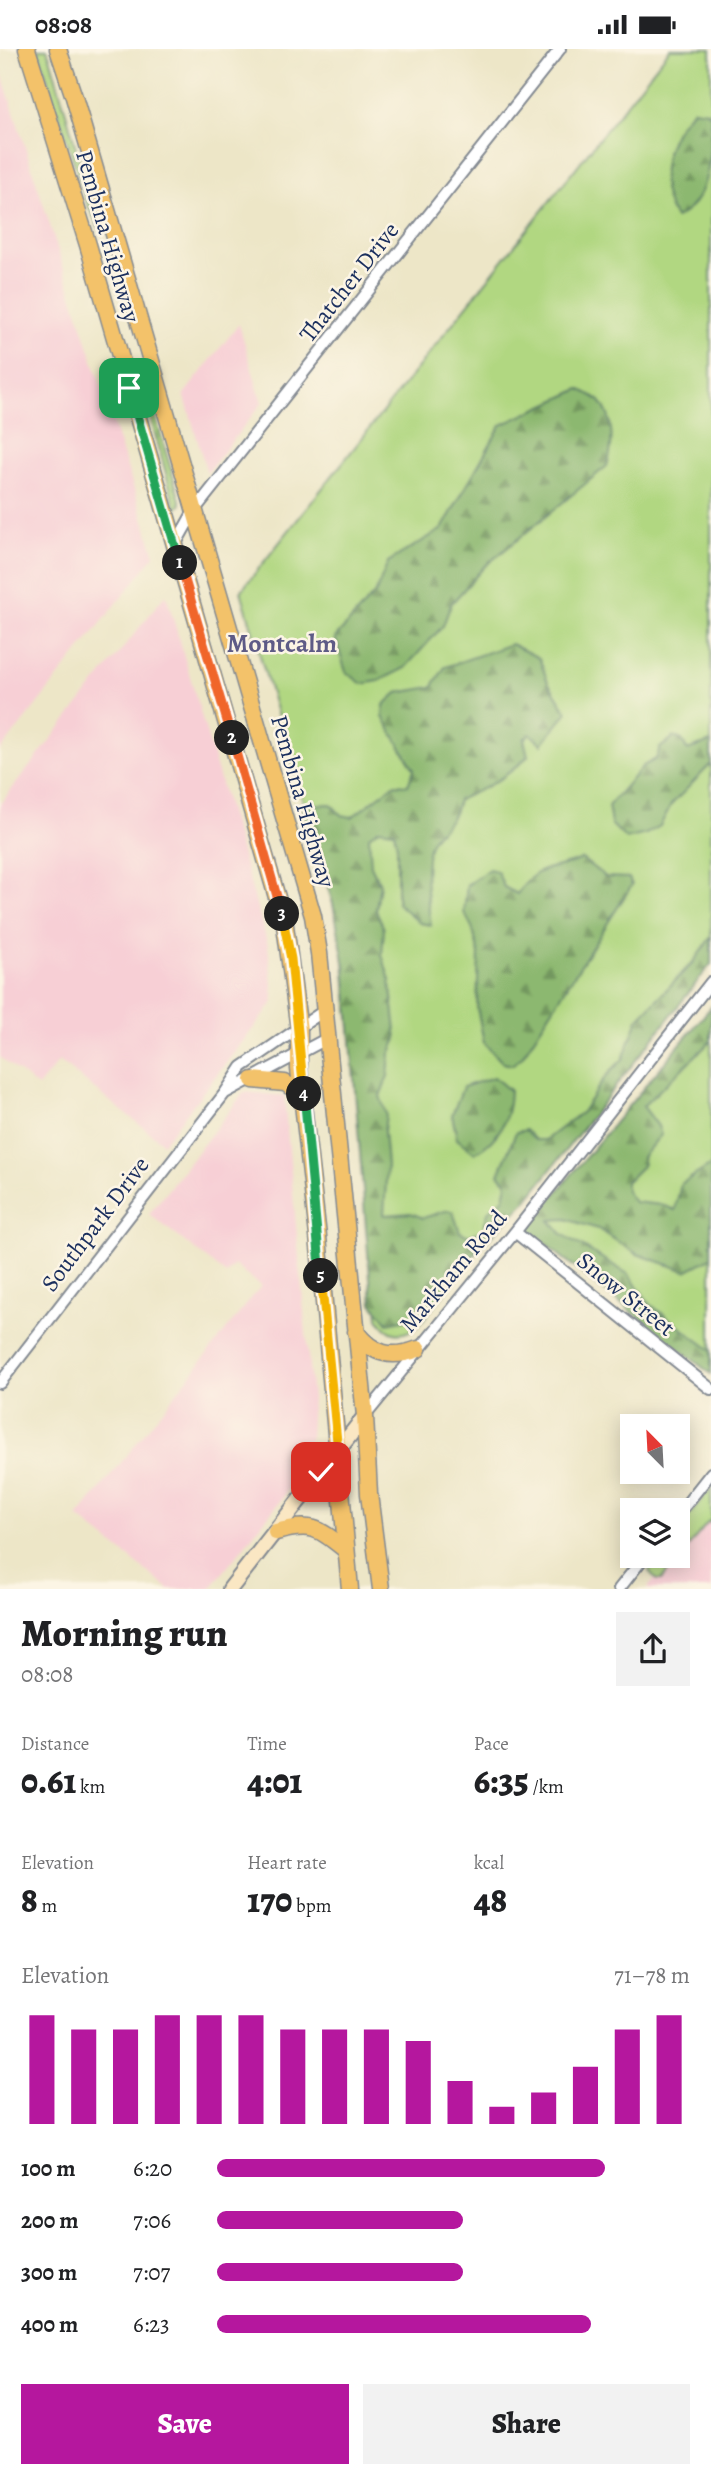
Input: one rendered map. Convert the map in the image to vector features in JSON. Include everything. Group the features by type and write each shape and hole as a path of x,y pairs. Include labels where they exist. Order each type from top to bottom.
{"main road":[{"name":"Pembina Highway","path":"27,49 285,925 299,1030 299,1069 304,1096 350,1589"},
{"name":"Pembina Highway","path":"58,49 75,97 313,916 328,1038 365,1416 369,1494 381,1589"},
{"path":"253,1080 285,1083 304,1096"},
{"path":"356,1332 365,1344 386,1355 398,1356 418,1349"},
{"path":"276,1532 300,1525 315,1528 346,1550"}],"street":[{"name":"Thatcher Drive","path":"175,545 194,511 561,49"},
{"name":"Markham Road","path":"230,1589 711,982"},
{"name":"Southpark Drive","path":"0,1383 225,1093 242,1067 325,1010"},
{"name":"Southpark Drive","path":"225,1093 328,1038"},
{"name":"Snow Street","path":"515,1232 711,1389"},
{"path":"690,1499 711,1473"},
{"path":"619,1589 636,1568"}],"shaded area":[{"path":"0,68 155,555 0,751"},
{"path":"239,324 262,403 207,473 184,394"},
{"path":"166,594 268,945 274,1002 163,1143 59,1061 38,1087 0,1057 0,804"},
{"path":"244,1092 284,1096 312,1398 310,1439 304,1459 284,1496 210,1589 169,1589 78,1517 261,1286 234,1265 226,1274 149,1214"},
{"path":"711,1508 711,1589 647,1589 664,1568 690,1568 690,1538"}],"green space":[{"path":"38,49 47,49 50,57 99,229 87,203"},
{"path":"670,49 711,49 711,956 418,1326 406,1332 395,1333 386,1329 378,1318 341,931 241,591"},
{"path":"694,109 707,111 711,116 709,161 696,201 687,211 675,218 664,190 665,161 675,133"},
{"path":"139,376 152,406 181,504 176,509"},
{"path":"580,389 600,401 608,416 611,450 607,466 484,567 451,604 443,626 405,668 379,681 362,684 346,672 335,638 376,592 388,562 442,529 501,425"},
{"path":"511,644 539,658 548,682 567,712 542,744 530,734 524,739 528,756 512,770 486,787 458,800 452,817 434,837 427,867 431,925 420,923 397,903 397,846 394,831 379,829 369,836 371,866 380,884 376,910 384,929 382,955 390,980 397,1039 390,1054 388,1076 380,1096 386,1114 384,1215 411,1213 423,1218 448,1210 453,1212 460,1232 469,1236 483,1230 488,1212 504,1198 507,1183 499,1174 516,1132 526,1130 535,1140 545,1140 582,1112 606,1076 623,1059 638,1019 694,961 711,937 711,964 526,1201 469,1259 443,1294 418,1317 388,1323 372,1303 345,966 333,904 302,805 331,804 341,815 352,817 395,784 408,785 414,769 383,717 384,705 397,693 432,687 445,667"},
{"path":"674,737 682,740 687,750 711,742 711,764 671,805 660,826 646,834 626,839 611,824 608,806 643,766 656,759 660,748"},
{"path":"582,859 606,877 629,878 632,885 522,1057 512,1065 503,1063 484,1043 477,1007 479,954 472,927 464,912 467,885 489,869 497,871 504,887 517,894 539,872"},
{"path":"711,1007 711,1041 643,1106 658,1126 661,1135 642,1157 644,1164 626,1182 626,1191 634,1202 662,1205 675,1210 681,1184 711,1165 711,1258 686,1271 637,1254 598,1229 566,1219 550,1220 562,1234 628,1274 651,1305 711,1350 711,1374 526,1229"},
{"path":"711,1015 711,1363 542,1228"},
{"path":"494,1077 510,1091 508,1111 497,1135 475,1153 457,1139 452,1115 463,1087"},
{"path":"711,1488 711,1523 709,1521 690,1544 690,1515"},
{"path":"651,1568 671,1568 661,1580 657,1580 649,1571"}],"district":[{"name":"Montcalm","path":"282,643"}],"route":[{"path":"129,388 285,925 299,1030 299,1069 304,1096 338,1452 321,1472"}]}
